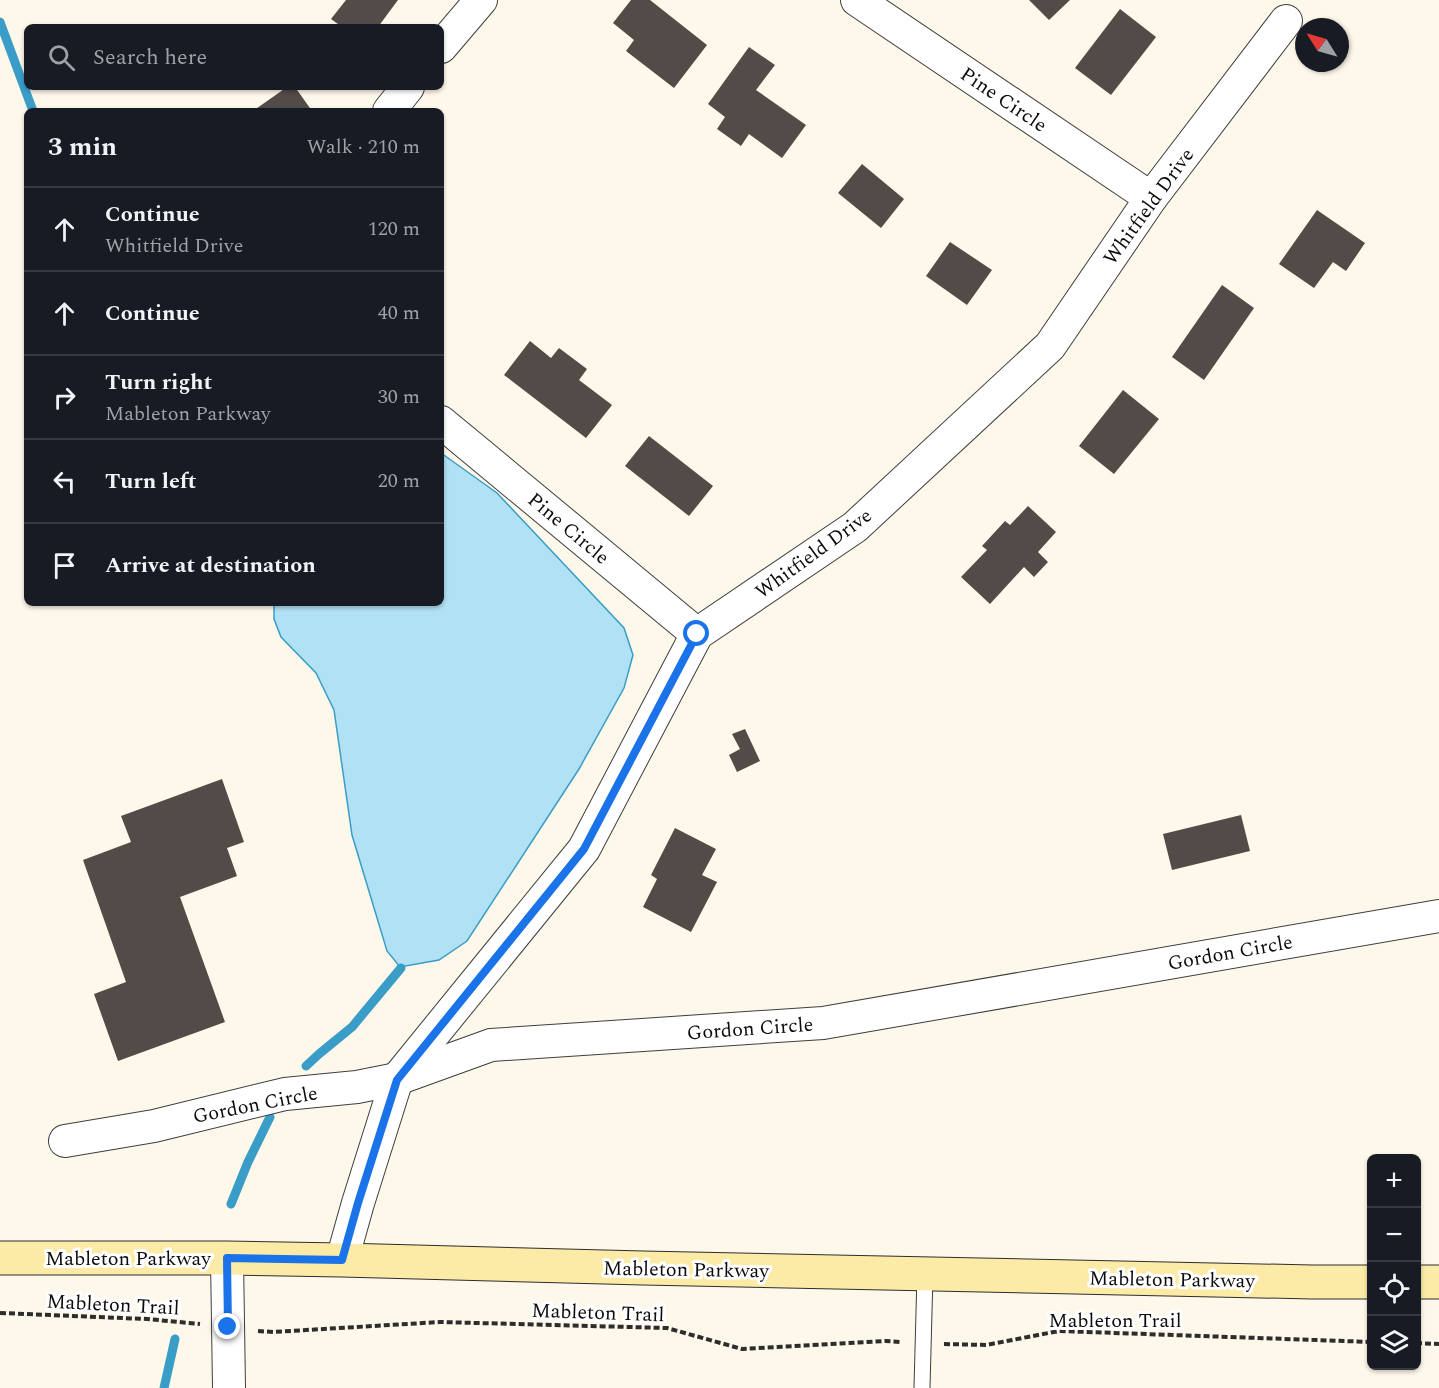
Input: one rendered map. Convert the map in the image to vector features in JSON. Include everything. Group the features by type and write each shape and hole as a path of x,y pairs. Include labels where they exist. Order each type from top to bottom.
{"main road":[{"name":"Mableton Parkway","path":"0,1258 342,1260 1367,1282"},
{"path":"1421,1282 1439,1282"}],"street":[{"path":"444,43 481,0"},
{"name":"Pine Circle","path":"857,0 1151,198"},
{"name":"Whitfield Drive","path":"397,1080 584,849 697,634 855,527 1050,346 1151,198 1286,21"},
{"path":"391,108 406,90"},
{"name":"Pine Circle","path":"444,424 697,634"},
{"name":"Gordon Circle","path":"65,1141 154,1126 285,1094 357,1087 397,1080 491,1045 824,1023 1439,916"},
{"path":"342,1260 397,1080"},
{"path":"227,1258 229,1388"}],"lane":[{"path":"922,1388 925,1274"}],"path":[{"name":"Mableton Trail","path":"0,1313 147,1319 273,1332 440,1322 667,1328 742,1349 886,1341 986,1345 1059,1331 1367,1342"},
{"path":"1421,1343 1439,1344"}],"water":[{"path":"444,455 497,493 624,628 633,655 624,688 579,769 467,941 439,960 400,967 387,951 352,835 334,710 316,673 281,637 274,619 274,606 444,606"}],"building":[{"path":"346,0 398,0 380,24 338,24 331,19"},
{"path":"631,0 650,0 707,45 674,88 626,51 634,40 613,23"},
{"path":"1029,0 1070,0 1049,20"},
{"path":"1120,9 1156,37 1111,95 1075,68"},
{"path":"749,47 775,65 756,90 806,125 782,158 749,134 741,146 717,129 725,117 708,104"},
{"path":"283,90 297,90 310,108 257,108"},
{"path":"862,164 904,199 881,228 838,193"},
{"path":"1317,210 1365,243 1346,271 1333,262 1314,288 1279,264"},
{"path":"950,242 992,270 967,305 926,276"},
{"path":"1222,285 1254,308 1204,380 1172,357"},
{"path":"530,341 551,358 559,348 587,369 579,380 612,405 586,438 504,375"},
{"path":"1123,390 1159,419 1114,474 1079,446"},
{"path":"649,436 713,486 689,516 625,466"},
{"path":"1028,506 1056,532 1038,552 1048,562 1034,577 1024,567 990,604 961,577 987,550 982,546 1005,521 1010,525"},
{"path":"745,729 760,761 737,772 729,755 740,749 732,734"},
{"path":"222,779 244,842 227,848 237,876 180,897 225,1022 118,1061 94,994 126,982 83,860 131,842 121,816"},
{"path":"1241,815 1250,851 1172,870 1163,834"},
{"path":"675,828 716,849 702,875 717,882 691,932 643,907 657,879 651,875"}],"waterway":[{"path":"0,22 24,87"},
{"path":"25,90 32,108"},
{"path":"306,1066 352,1027 401,968"},
{"path":"231,1204 270,1117"},
{"path":"164,1388 175,1339"}],"route":[{"path":"228,1327 227,1258 342,1260 397,1080 584,849 697,634"}]}
